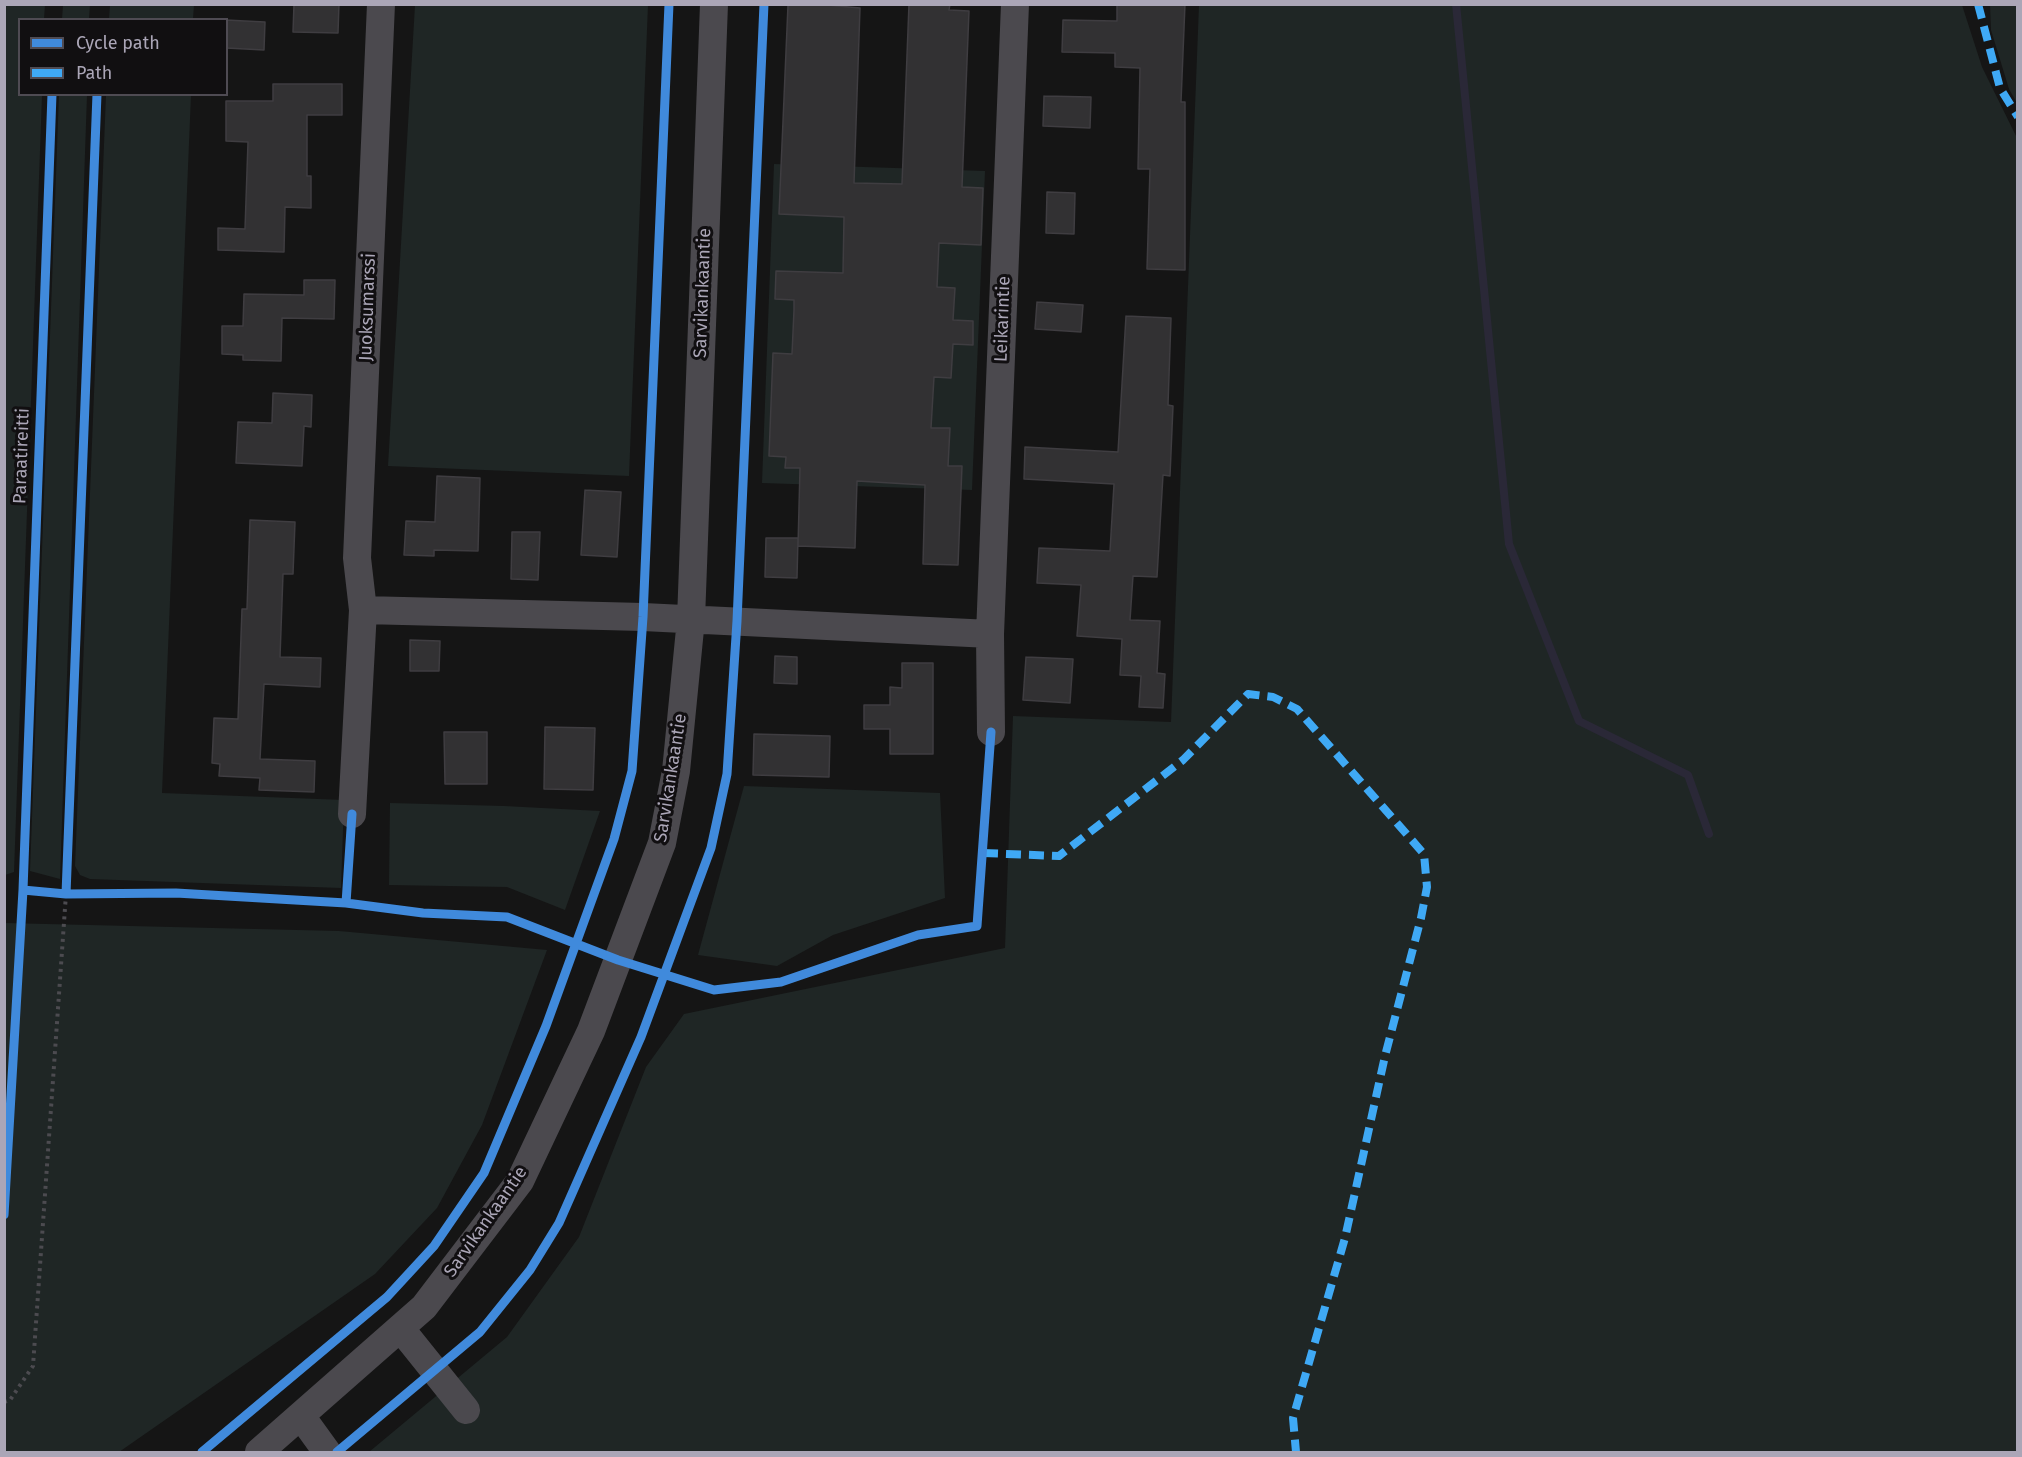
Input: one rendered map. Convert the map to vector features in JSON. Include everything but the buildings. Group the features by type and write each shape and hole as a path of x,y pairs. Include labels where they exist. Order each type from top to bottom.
{"street":[{"name":"Juoksumarssi","path":"352,814 363,610 357,558 381,4"},
{"name":"Sarvikankaantie","path":"259,1452 424,1307 520,1181 591,1031 662,843 676,771 691,619 714,4"},
{"name":"Leikarintie","path":"991,732 990,634 1016,4"},
{"path":"363,610 691,619 990,634"},
{"path":"400,1329 466,1410"},
{"path":"302,1416 327,1452"}],"path":[{"path":"4,1402 10,1400 33,1366 66,882"},
{"path":"55,893 77,894"}],"shaded area":[{"path":"4,5 45,5 44,18 18,18 18,96 42,96 14,872 5,875"},
{"path":"63,5 90,5 89,18 62,18"},
{"path":"110,5 194,5 193,18 109,18"},
{"path":"415,5 648,5 629,476 388,466"},
{"path":"1199,5 1962,5 1982,67 2018,140 2017,1452 369,1452 507,1337 579,1237 646,1067 684,1014 1005,948 1013,716 1171,722"},
{"path":"1990,5 2017,5 2017,103 2009,89 1991,30"},
{"path":"59,96 87,96 60,879 30,871"},
{"path":"106,96 191,96 162,793 344,800 341,888 90,879 80,875 75,866"},
{"path":"774,164 985,171 972,490 762,483"},
{"path":"744,786 940,793 945,898 833,935 777,966 698,955"},
{"path":"390,803 600,811 565,910 507,887 389,885"},
{"path":"5,923 339,931 547,950 482,1125 437,1208 375,1274 119,1452 5,1452"}],"waterway":[{"path":"1456,4 1509,544 1579,721 1688,775 1709,834"}],"marked path":[{"path":"1978,4 2000,88 2018,117"},
{"path":"983,853 1059,856 1183,760 1248,694 1273,697 1297,709 1424,854 1427,887 1421,918 1385,1056 1345,1238 1293,1418 1296,1452"}],"cycle path":[{"path":"202,1452 387,1297 434,1246 484,1173 546,1026 614,839 632,771 643,617 669,4"},
{"path":"337,1452 480,1332 530,1270 559,1223 641,1037 711,848 727,774 737,621 764,4"},
{"name":"Paraatireitti","path":"4,1215 23,890 52,96"},
{"path":"66,894 97,96"},
{"path":"23,890 66,894 176,893 346,903 423,913 507,917 618,960 714,990 781,982 918,935 977,926 991,732"},
{"path":"346,903 352,814"}]}
